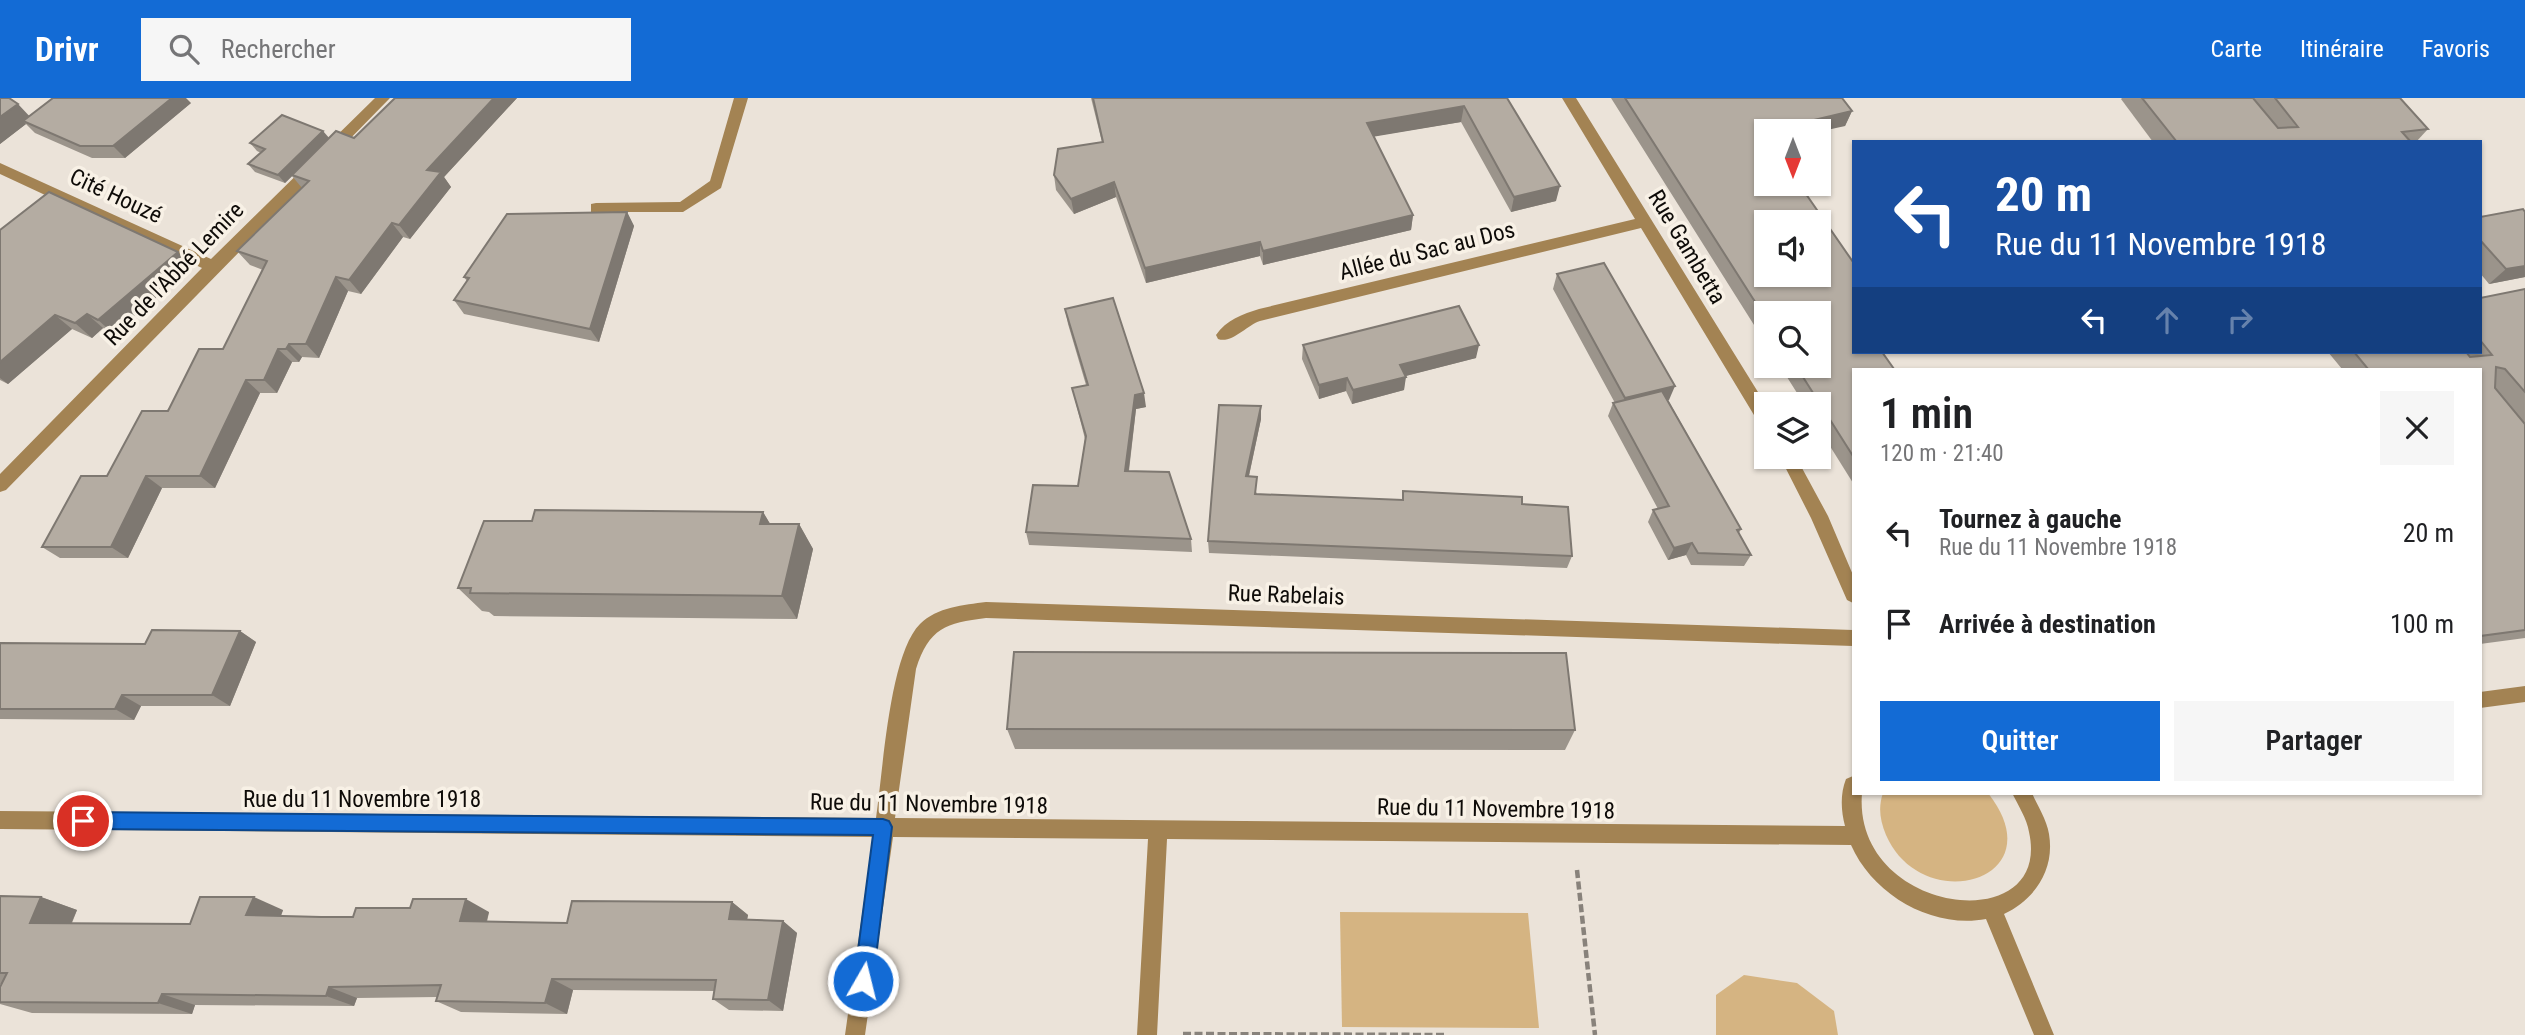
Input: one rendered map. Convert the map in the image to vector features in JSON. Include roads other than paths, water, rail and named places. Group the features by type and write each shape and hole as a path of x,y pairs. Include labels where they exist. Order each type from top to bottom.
{"street":[{"name":"Rue de l'Abbé Lemire","path":"0,485 213,266 383,98"},
{"path":"596,208 683,207 716,184 741,98"},
{"name":"Rue Gambetta","path":"1569,98 1754,400"},
{"name":"Cité Houzé","path":"0,167 213,266"},
{"name":"Allée du Sac au Dos","path":"1224,335 1244,320 1259,315 1645,222"},
{"path":"1794,469 1819,516 1852,593"},
{"name":"Rue Rabelais","path":"855,1035 883,827 912,649 923,631 935,621 956,613 986,610 1852,638"},
{"path":"2482,700 2525,694"},
{"path":"1852,795 1851,808 1857,836 1885,878 1912,898 1945,911 1977,913 1992,911 2018,897 2034,876 2039,862 2039,833 2023,795"},
{"name":"Rue du 11 Novembre 1918","path":"0,820 1857,836"},
{"path":"1147,1035 1158,831"},
{"path":"1992,911 2044,1035"}]}
